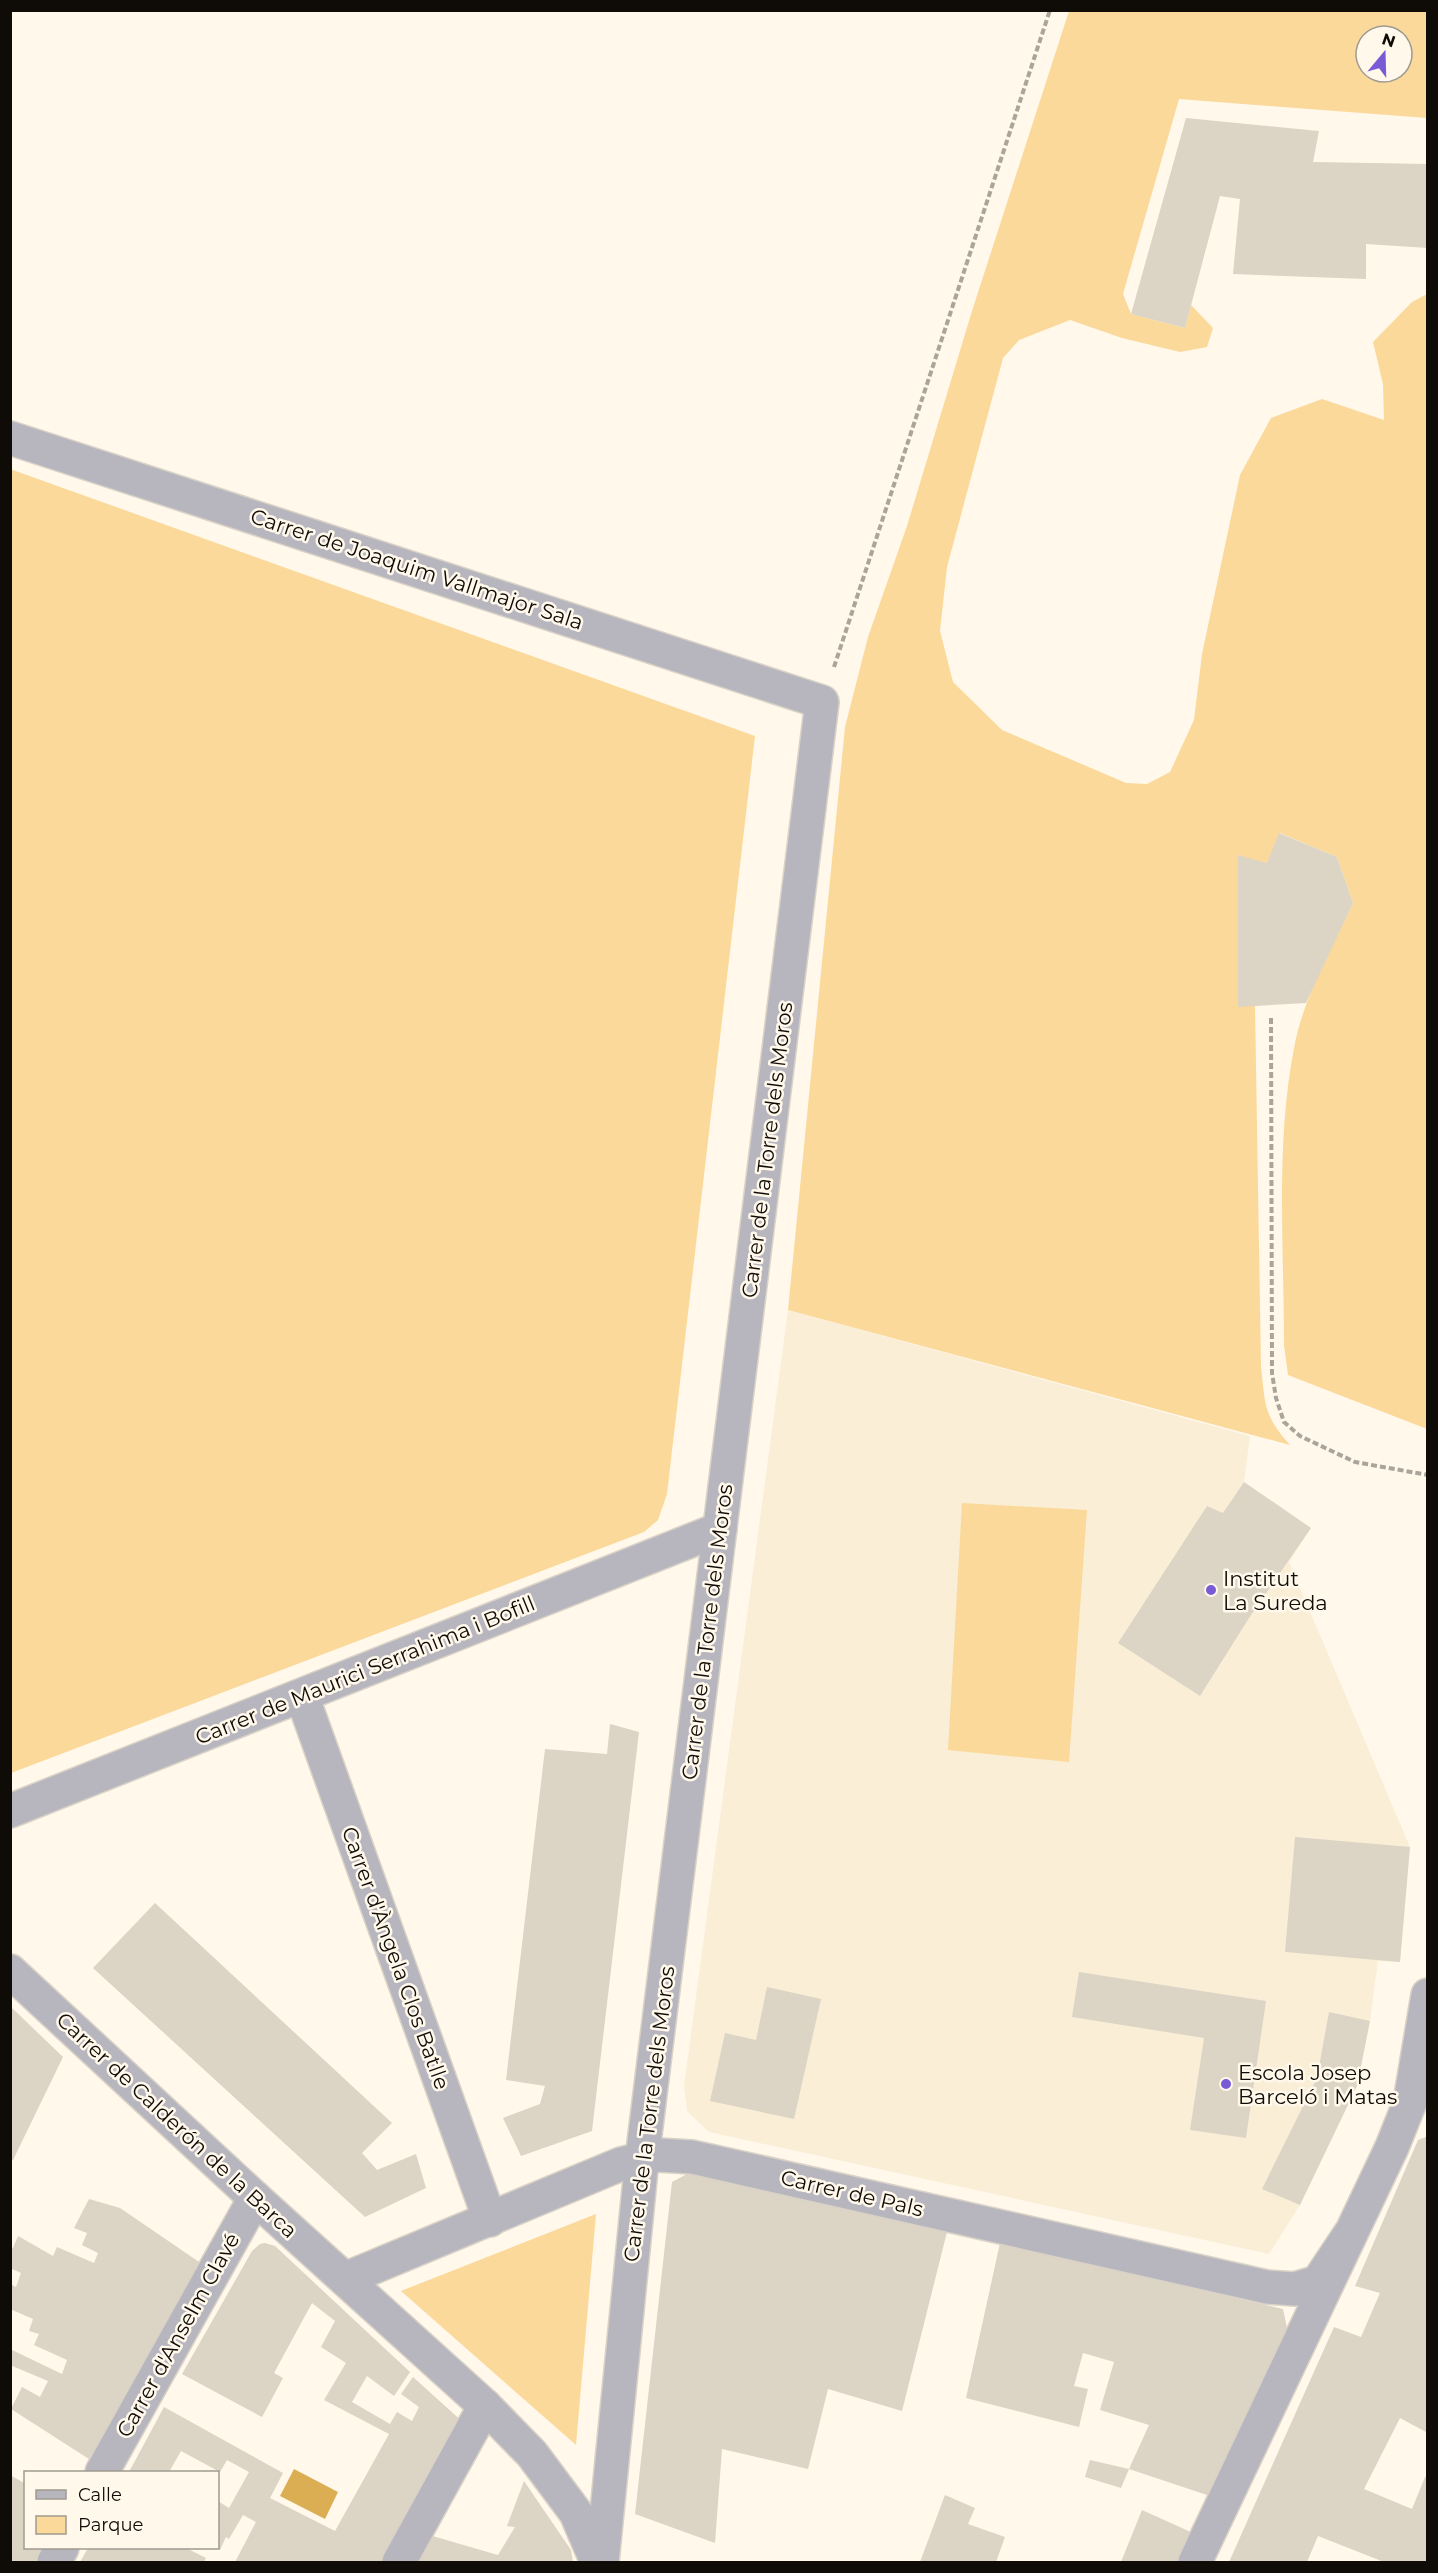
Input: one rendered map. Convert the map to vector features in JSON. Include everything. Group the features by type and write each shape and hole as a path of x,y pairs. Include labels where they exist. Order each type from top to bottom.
{"street":[{"name":"Carrer de Joaquim Vallmajor Sala","path":"10,438 822,702"},
{"name":"Carrer de la Torre dels Moros","path":"602,2562 642,2159 822,702"},
{"name":"Carrer de Maurici Serrahima i Bofill","path":"10,1811 720,1529"},
{"name":"Carrer d'Àngela Clos Batlle","path":"302,1696 490,2220"},
{"name":"Carrer de Calderón de la Barca","path":"10,1971 255,2198 485,2406 532,2454 576,2513 597,2562"},
{"name":"Carrer de Pals","path":"1195,2562 1350,2234 1419,2105 1428,1995"},
{"name":"Carrer de Pals","path":"345,2279 621,2164 658,2155 692,2157 1267,2287 1295,2289 1318,2282 1350,2234"},
{"name":"Carrer d'Anselm Clavé","path":"103,2471 255,2198"},
{"path":"399,2562 485,2406"}],"path":[{"path":"822,702 1050,10"},
{"path":"1271,1018 1272,1373 1276,1398 1284,1422 1300,1436 1355,1462 1428,1475"}],"shaded area":[{"path":"788,1310 1250,1436 1244,1482 1311,1528 1289,1562 1410,1847 1400,1962 1378,1961 1370,2021 1357,2086 1300,2205 1269,2254 709,2132 687,2111 684,2086"},
{"path":"294,2469 338,2492 325,2519 280,2496"}],"green space":[{"path":"1069,11 1427,11 1427,118 1179,99 1123,294 1131,314 1185,328 1191,305 1213,328 1207,347 1180,352 1122,338 1070,320 1019,340 1003,358 947,567 940,631 953,682 1002,730 1126,783 1147,784 1170,772 1194,720 1202,654 1240,475 1271,418 1322,399 1384,420 1383,384 1373,342 1412,302 1427,294 1427,1429 1288,1375 1284,1345 1282,1193 1289,1080 1295,1043 1305,1007 1353,903 1337,857 1280,833 1267,863 1238,856 1238,1006 1255,1006 1261,1366 1270,1418 1290,1445 788,1310 845,727 868,637 907,526 972,311"},
{"path":"10,469 755,736 667,1494 658,1520 644,1532 11,1773"},
{"path":"962,1503 1087,1510 1069,1762 948,1750"},
{"path":"596,2214 576,2445 401,2291"}],"building":[{"path":"1186,118 1319,131 1313,162 1428,164 1428,248 1366,244 1366,279 1233,274 1240,199 1220,196 1185,328 1131,314"},
{"path":"1279,833 1337,857 1353,903 1306,1003 1238,1007 1238,855 1267,863"},
{"name":"Institut La Sureda","path":"1244,1482 1311,1528 1249,1618 1200,1696 1118,1643 1207,1506 1223,1513"},
{"path":"610,1724 639,1732 592,2131 521,2156 503,2118 540,2104 545,2086 506,2080 545,1749 607,1754"},
{"path":"1295,1837 1410,1847 1400,1962 1285,1952"},
{"path":"155,1903 392,2123 362,2153 377,2170 416,2154 426,2188 365,2217 93,1968"},
{"name":"Escola Josep Barceló i Matas","path":"1079,1972 1266,2001 1246,2138 1190,2130 1204,2038 1072,2017"},
{"path":"767,1987 821,1999 794,2119 710,2101 725,2033 756,2040"},
{"path":"10,2006 63,2057 13,2160 10,2159"},
{"name":"Escola Josep Barceló i Matas","path":"1329,2012 1370,2021 1357,2086 1300,2205 1262,2189 1317,2078"},
{"path":"1428,2136 1428,2430 1426,2432 1400,2418 1364,2489 1412,2509 1425,2477 1428,2478 1428,2562 1384,2562 1318,2536 1307,2562 1229,2562 1334,2327 1361,2337 1380,2293 1355,2286 1418,2140"},
{"path":"691,2172 947,2232 902,2411 828,2389 808,2469 722,2449 715,2543 635,2514 672,2182"},
{"path":"89,2199 120,2208 202,2264 89,2459 11,2409 22,2387 40,2397 48,2381 10,2365 10,2349 62,2374 67,2360 34,2345 39,2334 29,2331 33,2319 10,2309 10,2284 16,2287 21,2273 10,2268 10,2247 13,2248 18,2236 53,2256 57,2247 94,2263 98,2253 82,2245 87,2233 74,2228"},
{"path":"1000,2243 1283,2309 1287,2328 1210,2496 1129,2469 1149,2425 1100,2410 1114,2362 1083,2353 1074,2386 1088,2389 1079,2427 966,2398"},
{"path":"260,2244 275,2246 410,2372 394,2396 367,2376 352,2402 390,2424 397,2412 412,2421 419,2407 401,2394 413,2377 465,2424 389,2562 235,2562 256,2522 243,2515 229,2539 226,2537 220,2550 219,2502 229,2508 249,2472 227,2460 220,2472 181,2451 170,2471 130,2471 164,2407 283,2473 270,2498 335,2531 389,2434 324,2400 346,2363 321,2347 335,2321 312,2303 274,2373 283,2378 262,2417 182,2374 252,2251"},
{"path":"1090,2460 1129,2469 1121,2488 1085,2477"},
{"path":"10,2475 24,2483 24,2549 42,2549 35,2562 10,2562"},
{"path":"524,2481 571,2550 573,2562 416,2562 429,2535 498,2555 515,2527 507,2526"},
{"path":"945,2495 975,2508 968,2524 1005,2537 996,2562 920,2562"},
{"path":"1142,2510 1193,2533 1179,2562 1121,2562"},
{"path":"87,2549 188,2549 206,2558 204,2562 80,2562"}],"place":[{"name":"Institut La Sureda","path":"1211,1590"},
{"name":"Escola Josep Barceló i Matas","path":"1226,2084"}]}
